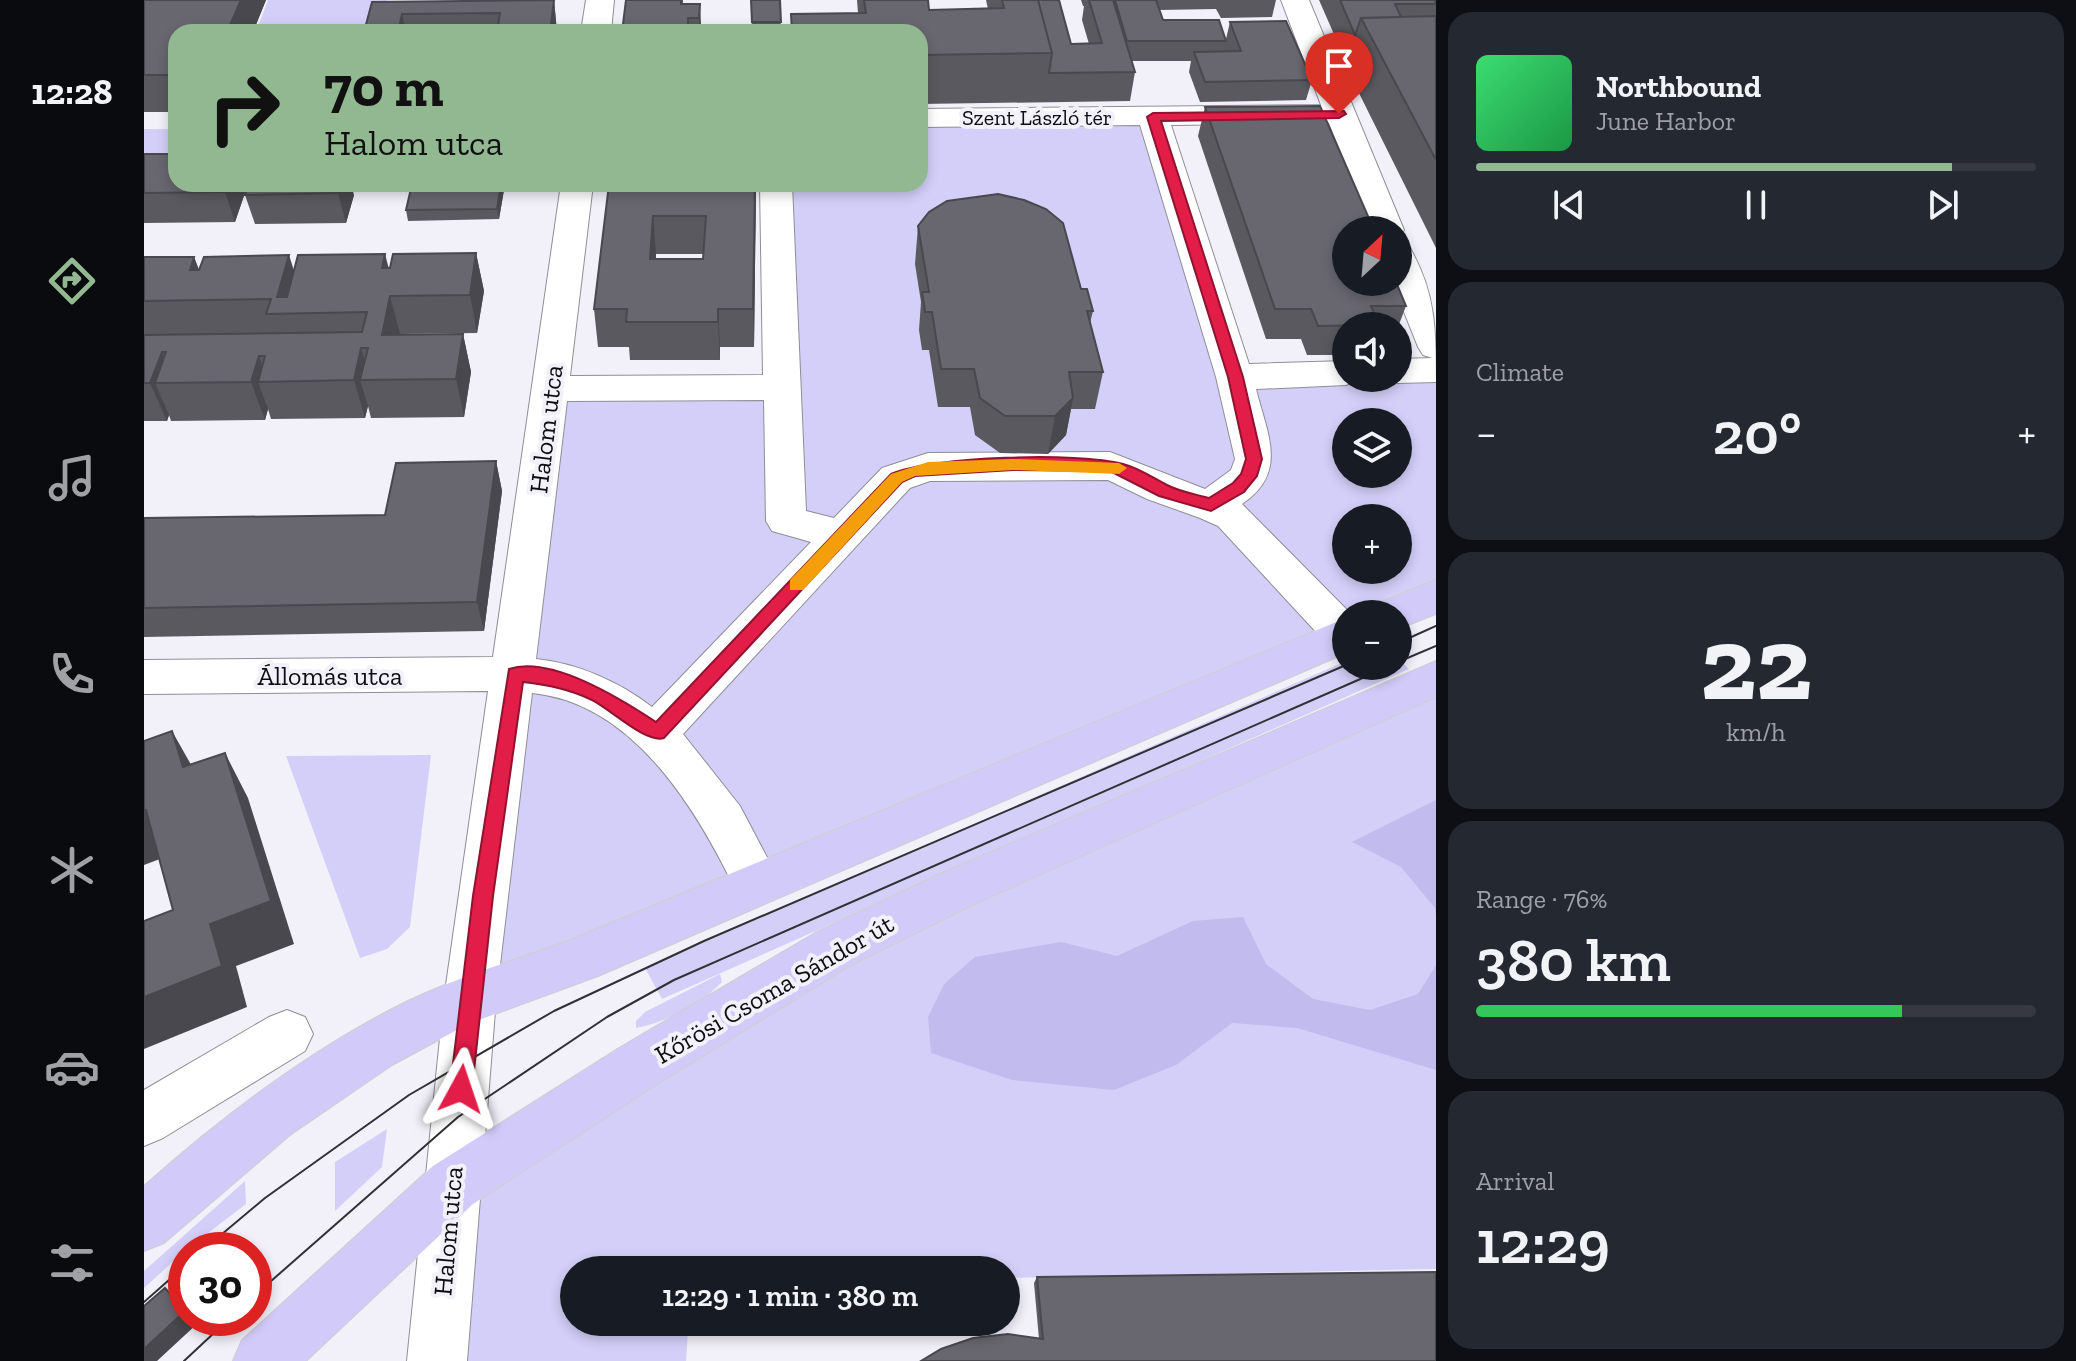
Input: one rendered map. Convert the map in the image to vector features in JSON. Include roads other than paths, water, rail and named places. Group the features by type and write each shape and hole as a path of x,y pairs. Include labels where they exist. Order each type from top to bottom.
{"main road":[{"path":"1412,606 1436,596"},
{"path":"144,1223 199,1173 304,1091 411,1025 470,999 580,960 1332,641"},
{"name":"Kőrösi Csoma Sándor út","path":"263,1361 453,1185 638,1066 833,949 955,890 1436,678"}],"street":[{"path":"597,24 600,0"},
{"path":"1295,0 1381,216"},
{"name":"Szent László tér","path":"928,118 1339,114"},
{"path":"1153,117 1235,377 1254,459 1249,476 1211,505"},
{"name":"Halom utca","path":"437,1361 446,1232 470,999 576,192"},
{"path":"776,192 786,521 844,535"},
{"path":"1412,289 1436,347"},
{"path":"1412,371 1436,370"},
{"path":"1235,377 1332,374"},
{"path":"551,389 781,387"},
{"path":"657,732 896,478 928,467 1110,466 1127,470 1165,491 1211,505 1232,516 1332,621"},
{"path":"515,674 562,680 601,696 657,732 729,826 757,884"},
{"name":"Állomás utca","path":"144,677 515,674"},
{"path":"144,1120 287,1034"}],"tram line":[{"path":"1412,637 1436,626"},
{"path":"1412,656 1436,646"},
{"path":"224,1232 265,1198 409,1095 554,1011 704,941 1332,671"},
{"path":"272,1280 458,1117 607,1017 674,980 1358,680"},
{"path":"144,1302 168,1281"},
{"path":"184,1361 211,1336"}]}
